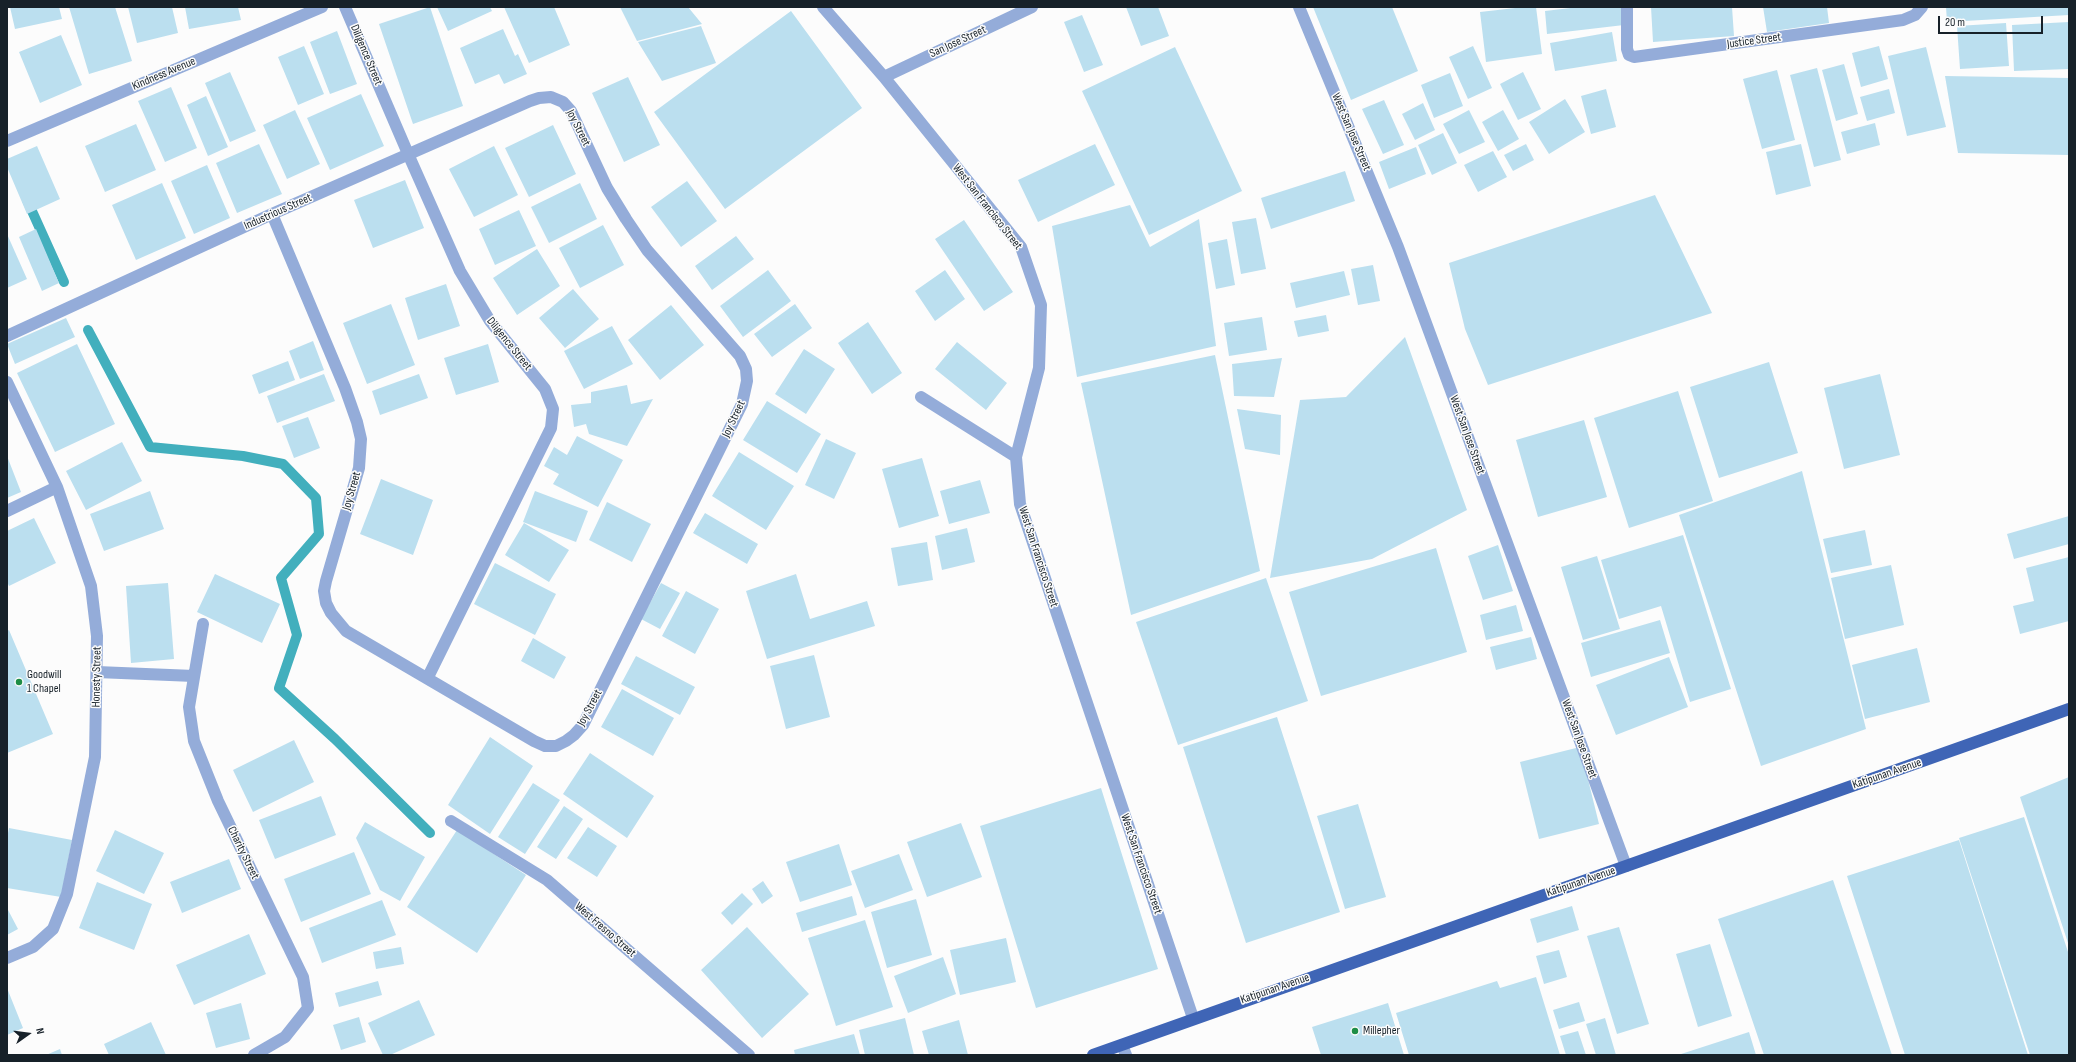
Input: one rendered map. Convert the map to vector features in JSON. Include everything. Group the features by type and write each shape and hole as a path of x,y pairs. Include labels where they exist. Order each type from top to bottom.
{"main road":[{"name":"Katipunan Avenue","path":"1093,1055 1124,1050 1193,1018 2069,709"}],"street":[{"name":"Kindness Avenue","path":"7,141 322,7"},
{"name":"Diligence Street","path":"345,7 408,156 472,293 490,321 545,389 553,409 552,428 428,677"},
{"name":"West San Francisco Street","path":"823,7 884,78 1021,247 1041,305 1039,368 1016,456 1020,504 1193,1018"},
{"name":"San Jose Street","path":"884,78 1032,7"},
{"name":"West San Jose Street","path":"1299,7 1398,247 1626,866"},
{"name":"Justice Street","path":"1627,7 1627,49 1629,55 1634,58 1903,20 1914,15 1922,7"},
{"name":"Industrious Street","path":"7,336 272,214 539,98 551,97"},
{"name":"Joy Street","path":"272,214 345,388 358,422 361,439 359,468 326,581 324,591 326,603 337,623 346,631 428,677 534,741 545,746 556,746 574,735 583,725 746,394 746,369 740,356 647,250 607,188 571,111 563,102 551,97"},
{"name":"Honesty Street","path":"7,382 57,487 91,586 97,636 95,757 67,894 53,929 33,947 7,958"},
{"path":"922,397 1016,456"},
{"path":"7,511 57,487"},
{"name":"Charity Street","path":"203,624 189,707 194,741 218,801 303,977 308,1008 285,1037 254,1055"},
{"path":"97,672 194,676"},
{"name":"West Fresno Street","path":"451,821 547,880 749,1055"}],"building":[{"path":"10,7 59,7 62,19 15,29"},
{"path":"69,7 115,7 132,61 89,74"},
{"path":"128,7 172,7 178,33 137,43"},
{"path":"185,7 238,7 241,20 189,29"},
{"path":"430,7 463,106 413,124 379,24"},
{"path":"437,7 490,7 492,11 448,31"},
{"path":"504,7 554,7 570,45 529,63"},
{"path":"620,7 688,7 702,24 637,41"},
{"path":"1126,7 1158,7 1169,36 1141,46"},
{"path":"1313,7 1392,7 1418,71 1351,100"},
{"path":"1536,7 1542,54 1486,62 1480,12"},
{"path":"1579,7 1622,7 1624,25 1547,34 1545,11"},
{"path":"1651,7 1732,7 1734,36 1653,42"},
{"path":"1763,7 1827,7 1829,23 1767,32"},
{"path":"1946,7 2069,7 2069,15 1947,22"},
{"path":"791,11 862,108 725,209 654,112"},
{"path":"1082,15 1103,65 1084,72 1064,22"},
{"path":"2069,22 2069,69 2014,71 2012,25"},
{"path":"2006,23 2009,66 1960,69 1957,26"},
{"path":"701,26 716,63 662,81 638,42"},
{"path":"503,29 515,56 518,54 527,74 504,84 499,74 475,84 460,48"},
{"path":"337,31 357,84 330,94 310,42"},
{"path":"1612,32 1617,61 1555,71 1550,43"},
{"path":"61,35 82,85 40,103 19,52"},
{"path":"304,46 324,94 298,105 278,57"},
{"path":"1473,46 1492,88 1468,99 1449,57"},
{"path":"1879,46 1888,79 1861,87 1852,53"},
{"path":"1175,47 1242,191 1149,235 1082,91"},
{"path":"1926,47 1946,127 1907,136 1888,56"},
{"path":"1844,64 1858,114 1836,121 1822,70"},
{"path":"1817,68 1841,160 1814,167 1790,75"},
{"path":"1777,70 1795,140 1762,149 1743,79"},
{"path":"230,72 256,131 230,142 205,83"},
{"path":"1523,72 1541,109 1518,120 1500,84"},
{"path":"1450,73 1463,106 1434,118 1421,85"},
{"path":"1945,76 2069,78 2069,155 1958,153"},
{"path":"628,77 660,145 624,162 592,93"},
{"path":"171,87 197,148 165,162 138,101"},
{"path":"1606,89 1616,127 1591,134 1581,96"},
{"path":"1889,89 1895,113 1867,121 1860,97"},
{"path":"361,94 384,146 330,170 307,118"},
{"path":"206,96 228,147 208,156 187,105"},
{"path":"1565,99 1585,132 1549,154 1529,122"},
{"path":"1384,100 1404,145 1383,154 1362,109"},
{"path":"1423,103 1435,130 1415,140 1402,114"},
{"path":"295,110 320,164 287,179 263,125"},
{"path":"1469,110 1485,142 1459,154 1443,124"},
{"path":"1503,110 1519,139 1498,151 1482,122"},
{"path":"1875,123 1880,145 1847,154 1841,132"},
{"path":"136,124 156,170 105,192 85,146"},
{"path":"553,125 576,174 529,197 505,148"},
{"path":"1443,133 1457,163 1432,175 1418,145"},
{"path":"259,144 282,194 237,213 216,163"},
{"path":"1095,144 1115,185 1038,222 1018,180"},
{"path":"1526,144 1534,160 1513,171 1504,155"},
{"path":"1801,144 1811,186 1776,195 1766,152"},
{"path":"37,146 60,199 27,214 7,167 7,159"},
{"path":"494,146 518,195 474,217 449,169"},
{"path":"1416,147 1426,174 1389,189 1379,162"},
{"path":"1493,151 1507,177 1478,192 1464,165"},
{"path":"207,165 230,218 194,234 171,181"},
{"path":"1345,171 1355,201 1271,229 1261,198"},
{"path":"405,180 424,228 373,248 354,200"},
{"path":"687,181 717,221 681,247 651,207"},
{"path":"162,183 186,238 136,260 112,205"},
{"path":"580,183 597,219 549,243 531,207"},
{"path":"1655,195 1712,313 1488,385 1465,329 1449,263"},
{"path":"1130,205 1150,247 1199,219 1216,346 1077,377 1052,226"},
{"path":"519,210 536,246 495,265 479,229"},
{"path":"1256,218 1266,269 1241,274 1232,222"},
{"path":"964,220 1013,292 984,311 935,239"},
{"path":"603,225 624,265 580,288 559,248"},
{"path":"36,229 59,283 42,291 19,237"},
{"path":"7,234 27,279 7,288"},
{"path":"736,236 754,259 712,290 695,266"},
{"path":"1227,239 1235,285 1216,289 1208,243"},
{"path":"537,249 560,286 517,315 493,278"},
{"path":"1373,265 1380,301 1358,305 1351,269"},
{"path":"768,270 791,301 743,337 720,306"},
{"path":"945,270 965,299 935,321 915,291"},
{"path":"1344,271 1350,295 1296,308 1290,283"},
{"path":"446,284 460,326 418,340 405,298"},
{"path":"573,289 599,319 565,348 539,318"},
{"path":"391,304 415,365 367,384 343,323"},
{"path":"795,304 812,328 772,357 754,334"},
{"path":"671,305 704,345 660,380 628,340"},
{"path":"1326,315 1329,331 1298,337 1294,321"},
{"path":"1262,317 1267,350 1229,356 1224,323"},
{"path":"66,318 75,337 15,364 7,344"},
{"path":"868,322 902,373 872,394 838,343"},
{"path":"612,326 633,364 584,389 564,351"},
{"path":"1405,337 1467,510 1372,559 1270,578 1300,400 1346,397"},
{"path":"313,341 324,370 300,379 289,351"},
{"path":"957,342 1007,383 986,410 935,369"},
{"path":"77,344 115,424 55,452 17,373"},
{"path":"488,344 499,382 456,395 444,358"},
{"path":"804,349 835,369 806,414 775,394"},
{"path":"1215,355 1260,571 1131,615 1081,383"},
{"path":"1282,358 1274,397 1234,396 1232,364"},
{"path":"288,361 295,380 259,394 252,375"},
{"path":"1769,362 1798,453 1719,478 1690,387"},
{"path":"324,374 335,401 277,423 267,396"},
{"path":"419,374 428,398 380,415 372,391"},
{"path":"1880,374 1900,455 1844,469 1824,388"},
{"path":"627,385 631,404 653,399 627,446 589,434 586,424 574,427 571,405 591,403 591,392"},
{"path":"1678,391 1713,501 1629,528 1594,418"},
{"path":"767,401 821,434 797,473 743,440"},
{"path":"1237,409 1281,415 1280,455 1245,449"},
{"path":"308,417 320,448 294,458 282,426"},
{"path":"1584,420 1607,497 1538,517 1516,440"},
{"path":"577,436 623,460 598,507 553,484 559,474 544,466 554,447 567,455"},
{"path":"826,439 856,453 834,499 805,485"},
{"path":"122,442 142,481 86,510 66,471"},
{"path":"739,452 794,486 766,530 712,496"},
{"path":"7,456 21,492 7,498"},
{"path":"922,458 939,516 899,528 882,469"},
{"path":"1802,471 1866,729 1761,766 1679,515"},
{"path":"381,479 433,500 413,555 360,534"},
{"path":"980,480 990,513 949,524 940,491"},
{"path":"150,491 164,529 104,551 90,514"},
{"path":"535,491 588,511 576,542 523,522"},
{"path":"607,502 651,524 632,562 589,540"},
{"path":"705,513 758,544 747,564 693,533"},
{"path":"2069,516 2069,544 2014,559 2007,534"},
{"path":"34,518 56,563 9,586 7,582 7,531"},
{"path":"524,523 569,550 549,582 505,555"},
{"path":"967,528 975,562 942,570 935,536"},
{"path":"1865,530 1872,565 1831,573 1823,539"},
{"path":"1683,535 1731,689 1690,702 1661,606 1619,619 1601,560"},
{"path":"927,542 933,580 898,586 891,548"},
{"path":"1498,545 1513,591 1483,600 1468,556"},
{"path":"1436,548 1467,652 1321,696 1289,592"},
{"path":"1597,556 1620,629 1583,640 1561,567"},
{"path":"2069,557 2069,621 2020,634 2013,606 2034,601 2026,568"},
{"path":"495,563 556,594 535,635 474,604"},
{"path":"1891,565 1904,625 1845,639 1831,578"},
{"path":"215,574 280,604 262,643 197,612"},
{"path":"796,574 810,619 867,601 875,626 767,659 746,591"},
{"path":"1266,578 1308,701 1178,745 1136,622"},
{"path":"168,583 174,659 131,663 126,586"},
{"path":"661,583 680,593 660,629 641,619"},
{"path":"686,591 719,609 695,654 662,636"},
{"path":"1516,605 1523,631 1486,640 1480,615"},
{"path":"1660,620 1670,653 1591,677 1581,643"},
{"name":"Goodwill 1 Chapel","path":"9,630 53,734 7,753 7,631"},
{"path":"1531,637 1537,659 1496,670 1490,647"},
{"path":"533,638 566,657 554,679 521,661"},
{"path":"1917,648 1930,702 1865,719 1852,665"},
{"path":"814,655 830,717 786,729 770,666"},
{"path":"636,656 695,687 680,715 621,684"},
{"path":"1669,657 1688,707 1616,735 1596,685"},
{"path":"622,689 674,718 653,756 601,727"},
{"path":"1277,717 1340,912 1246,943 1183,747"},
{"path":"490,737 533,766 490,834 448,805"},
{"path":"294,740 314,782 253,812 233,770"},
{"path":"1580,747 1599,824 1539,839 1520,762"},
{"path":"590,753 654,796 627,838 563,794"},
{"path":"2069,777 2069,946 2020,797"},
{"path":"533,783 560,800 525,854 498,837"},
{"path":"1101,788 1158,969 1036,1008 980,826"},
{"path":"321,796 336,835 275,859 259,820"},
{"path":"1358,804 1386,897 1345,909 1317,816"},
{"path":"564,806 583,819 556,859 537,847"},
{"path":"2024,817 2069,955 2069,1055 2030,1055 1959,838"},
{"path":"365,822 425,857 400,901 380,890 356,838"},
{"path":"961,823 982,877 927,897 907,842"},
{"path":"588,827 617,846 597,877 567,858"},
{"path":"9,828 72,840 61,897 7,888 7,838"},
{"path":"115,830 164,853 144,894 96,871"},
{"path":"457,830 526,875 477,953 407,907"},
{"path":"1959,840 2028,1055 1905,1055 1847,876"},
{"path":"839,844 852,885 800,902 786,862"},
{"path":"354,852 371,894 301,922 284,879"},
{"path":"899,854 913,890 865,908 851,871"},
{"path":"229,859 241,889 182,913 170,882"},
{"path":"1833,880 1892,1055 1764,1055 1718,919"},
{"path":"763,881 773,896 762,904 752,889"},
{"path":"97,882 152,904 134,950 79,928"},
{"path":"742,893 753,904 732,925 721,913"},
{"path":"852,896 857,915 802,932 796,913"},
{"path":"916,899 932,955 887,968 871,912"},
{"path":"382,900 396,935 322,963 309,928"},
{"path":"1572,906 1579,930 1537,943 1530,919"},
{"path":"7,908 18,929 7,935"},
{"path":"865,920 893,1007 836,1026 808,938"},
{"path":"747,927 809,994 762,1038 701,970"},
{"path":"1619,927 1649,1024 1617,1034 1587,936"},
{"path":"249,934 266,974 194,1005 176,965"},
{"path":"1006,938 1016,982 960,995 950,950"},
{"path":"1710,944 1732,1016 1698,1027 1676,954"},
{"path":"401,947 404,964 376,969 373,952"},
{"path":"1559,950 1567,977 1544,984 1536,956"},
{"path":"943,957 956,994 908,1013 894,976"},
{"path":"1536,977 1560,1055 1409,1055 1396,1013 1497,981 1500,988"},
{"path":"378,981 382,995 339,1007 335,993"},
{"path":"7,988 23,1028 7,1035"},
{"path":"419,1000 435,1035 390,1055 383,1055 368,1023"},
{"path":"1579,1002 1585,1021 1559,1029 1553,1010"},
{"path":"241,1003 250,1039 216,1048 206,1013"},
{"name":"Millepher","path":"1388,1003 1404,1055 1321,1055 1312,1027"},
{"path":"359,1017 366,1042 341,1050 333,1025"},
{"path":"905,1018 914,1055 865,1055 859,1030"},
{"path":"1605,1018 1616,1055 1596,1055 1586,1024"},
{"path":"959,1020 968,1055 929,1055 922,1031"},
{"path":"151,1022 166,1055 109,1055 104,1044"},
{"path":"1578,1031 1586,1055 1566,1055 1560,1036"},
{"path":"1749,1032 1756,1055 1678,1055"},
{"path":"854,1034 860,1055 795,1055 794,1050"},
{"path":"60,1049 62,1055 46,1055"}],"waterway":[{"path":"27,200 64,282"},
{"path":"88,330 150,447 243,456 283,464 316,498 319,534 281,578 297,635 279,688 335,739 430,833"}],"place":[{"name":"Goodwill 1 Chapel","path":"19,682"},
{"name":"Millepher","path":"1355,1031"}]}
